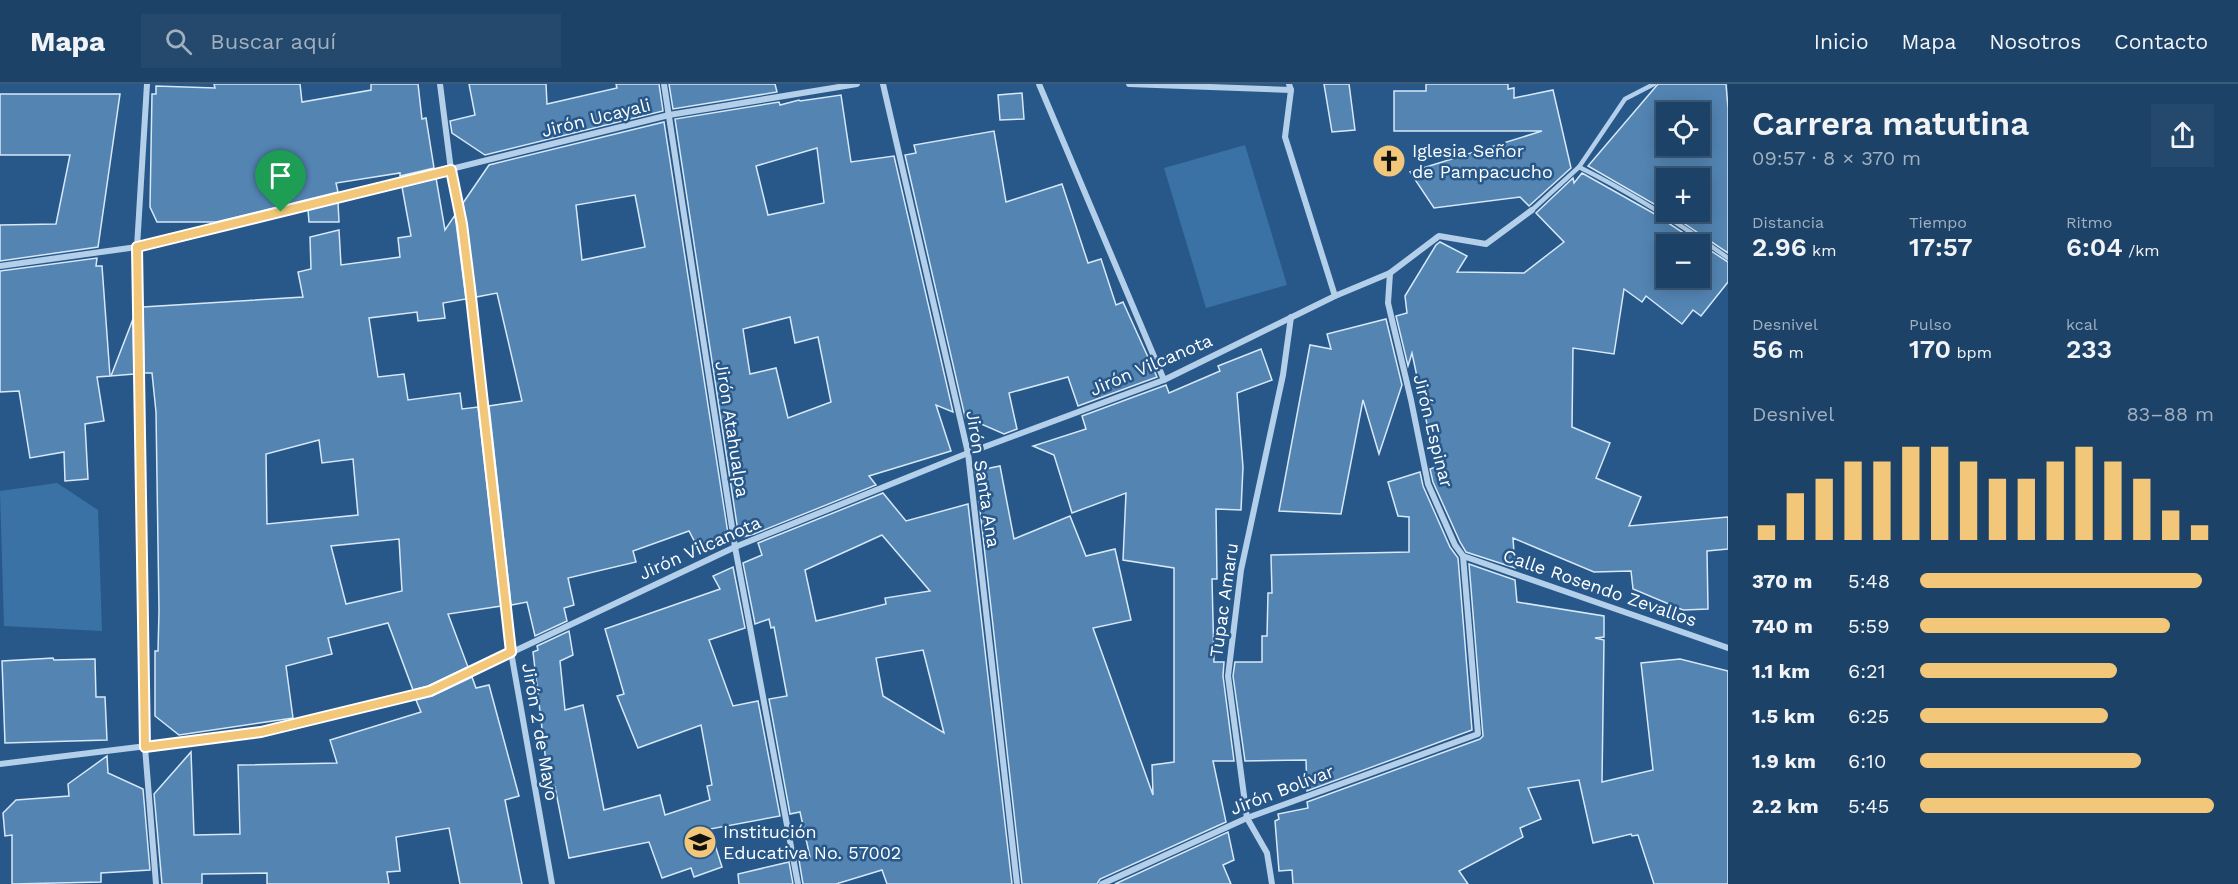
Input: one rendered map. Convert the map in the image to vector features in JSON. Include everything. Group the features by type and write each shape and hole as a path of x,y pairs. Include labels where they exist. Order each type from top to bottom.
{"street":[{"path":"147,84 137,247 145,747 156,884"},
{"name":"Jirón 2 de Mayo","path":"440,84 451,170 462,224 511,652 552,884"},
{"name":"Jirón Atahualpa","path":"664,84 735,547 798,884"},
{"name":"Jirón Ucayali","path":"0,266 137,247 669,115 857,84"},
{"name":"Jirón Santa Ana","path":"883,84 968,453 1017,884"},
{"path":"1039,84 1164,380"},
{"path":"1129,84 1290,87 1285,137 1335,296"},
{"name":"Jirón Vilcanota","path":"0,764 261,732 430,691 735,547 968,453 1164,380 1335,296 1390,273 1439,236 1486,244 1532,210"},
{"name":"Jirón Espinar","path":"1390,273 1388,303 1428,484 1455,545 1463,556 1478,734"},
{"name":"Tupac Amaru","path":"1272,884 1266,853 1247,818 1228,676 1241,570 1283,375 1291,317"},
{"name":"Calle Rosendo Zevallos","path":"1463,556 1728,648"},
{"name":"Jirón Bolívar","path":"1102,884 1247,818 1478,734"}],"lane":[{"path":"1532,210 1579,167 1625,99 1654,84"},
{"path":"1579,167 1612,183 1674,219 1728,258"}],"shaded area":[{"path":"1245,145 1287,285 1206,308 1164,168"},
{"path":"57,483 98,510 102,631 4,626 0,491"}],"building":[{"path":"214,84 300,84 302,102 371,90 371,84 418,84 422,119 426,118 434,168 400,176 400,173 336,183 338,192 216,222 157,222 150,207 152,94 156,94 156,86 215,88"},
{"path":"469,84 546,84 547,104 617,88 616,84 659,84 663,111 485,155 452,133 450,121 475,115"},
{"path":"669,84 775,84 777,92 673,109"},
{"path":"1324,84 1349,84 1355,130 1332,132"},
{"path":"1426,84 1508,84 1508,89 1514,88 1514,98 1553,90 1571,168 1529,206 1520,197 1434,208 1410,172 1542,131 1394,131 1394,91 1426,91"},
{"path":"1658,84 1726,84 1728,253 1710,241 1710,234 1700,234 1682,222 1710,222 1710,168 1656,168 1656,205 1588,166"},
{"path":"1022,93 1024,119 1000,120 998,95"},
{"path":"0,94 120,94 98,247 0,261 0,225 56,224 70,155 0,155"},
{"path":"841,95 851,162 894,156 953,412 936,405 951,451 869,476 876,485 739,538 675,119 779,102 780,105","holes":["817,148 824,203 768,215 756,166","790,317 795,343 818,337 831,402 788,418 776,368 750,374 743,329"]},
{"path":"664,122 729,540 698,548 689,531 633,551 636,562 568,578 574,605 564,608 567,621 535,636 527,602 511,605 489,406 522,401 497,293 476,297 463,203 489,165","holes":["635,195 645,247 582,260 576,205"]},
{"path":"994,131 1006,202 1062,184 1088,263 1101,259 1116,305 1123,302 1157,377 1078,406 1068,377 1009,393 1017,429 1004,434 965,417 905,155 916,153 914,145"},
{"path":"1582,173 1656,215 1656,222 1667,222 1685,234 1656,234 1656,288 1710,288 1710,250 1728,262 1728,282 1701,316 1693,310 1682,324 1646,296 1642,302 1624,289 1614,354 1573,348 1572,427 1610,443 1596,478 1641,497 1629,526 1728,517 1728,549 1707,551 1708,609 1683,610 1633,589 1631,571 1594,572 1513,538 1515,568 1466,552 1433,482 1430,469 1436,467 1412,353 1408,366 1396,316 1407,313 1405,296 1440,242 1467,256 1457,272 1524,273 1564,242 1536,213 1573,178 1574,183"},
{"path":"436,178 445,230 455,215 466,299 443,303 445,318 418,321 417,312 369,318 378,377 404,374 408,400 460,393 462,409 478,407 501,606 448,614 468,667 428,686 413,690 388,623 328,638 332,654 286,666 293,718 179,735 155,716 155,651 158,651 159,611 156,412 152,373 144,373 143,307 303,297 298,272 311,269 310,237 339,230 341,265 400,257 398,238 411,236 402,187","holes":["319,440 322,463 353,459 358,515 267,524 266,454","399,539 402,591 346,604 331,546"]},
{"path":"338,202 339,222 309,222 308,210"},
{"path":"97,258 96,266 102,266 110,376 97,377 104,421 85,424 88,479 65,481 64,452 30,458 19,391 0,392 0,271"},
{"path":"133,319 134,374 111,376"},
{"path":"1386,319 1402,385 1379,454 1363,400 1341,514 1279,511 1310,345 1331,349 1327,334"},
{"path":"1261,349 1272,380 1237,393 1243,467 1241,510 1216,509 1217,579 1212,579 1214,662 1224,662 1223,676 1234,761 1213,761 1226,822 1100,879 1097,884 1022,884 979,501 981,500 975,471 1000,466 1014,539 1070,516 1086,556 1115,549 1131,620 1093,628 1153,795 1152,765 1174,762 1174,568 1123,560 1126,493 1072,513 1054,455 1033,446 1086,429 1082,416 1166,385 1169,393 1220,371 1218,366"},
{"path":"1420,472 1423,486 1450,547 1458,558 1472,730 1307,791 1306,760 1245,761 1233,676 1235,662 1262,662 1262,636 1267,636 1268,593 1272,593 1271,555 1409,552 1409,517 1398,516 1388,482"},
{"path":"883,493 906,521 968,504 1012,884 887,884 882,870 836,884 803,884 799,860 810,857 800,812 790,814 769,699 787,696 774,627 771,628 769,619 755,624 743,563 762,555 758,543","holes":["882,535 930,591 885,598 886,604 816,621 805,570","923,650 944,733 883,696 876,658"]},
{"path":"1469,564 1515,580 1517,602 1604,616 1604,637 1595,638 1604,640 1602,782 1653,770 1641,663 1680,659 1728,671 1728,884 1654,884 1638,835 1632,836 1631,834 1593,843 1579,780 1528,788 1541,819 1520,828 1523,837 1459,871 1468,884 1293,884 1292,870 1279,871 1275,821 1279,819 1278,814 1308,808 1307,802 1483,736"},
{"path":"733,567 745,628 709,640 733,706 758,701 780,816 710,829 722,867 694,877 691,868 662,878 649,842 569,858 555,787 549,788 533,652 538,650 537,646 569,631 573,655 560,661 565,710 583,705 604,810 660,795 665,815 710,800 707,786 712,785 701,725 638,748 617,696 624,694 605,629 720,589 713,576"},
{"path":"53,658 54,660 95,659 96,697 105,697 107,740 5,743 2,661"},
{"path":"472,677 476,688 489,685 519,796 505,800 522,884 460,884 449,828 396,837 400,871 387,872 389,884 267,884 267,873 202,874 202,884 162,884 154,794 191,752 194,835 240,834 238,765 337,763 330,740 421,712 416,700 432,696"},
{"path":"107,756 108,773 143,789 150,870 101,873 101,882 12,884 12,835 5,836 3,813 16,800 69,796 68,784"},
{"path":"1228,832 1234,860 1223,865 1231,884 1115,884"},
{"path":"789,862 793,884 739,884 738,874"}],"place":[{"name":"Iglesia Señor de Pampacucho","path":"1389,161"},
{"name":"Institución Educativa No. 57002","path":"700,842"}],"route":[{"path":"451,170 462,224 470,288 511,652 430,691 261,732 145,747 137,247 281,212 451,170"}]}
